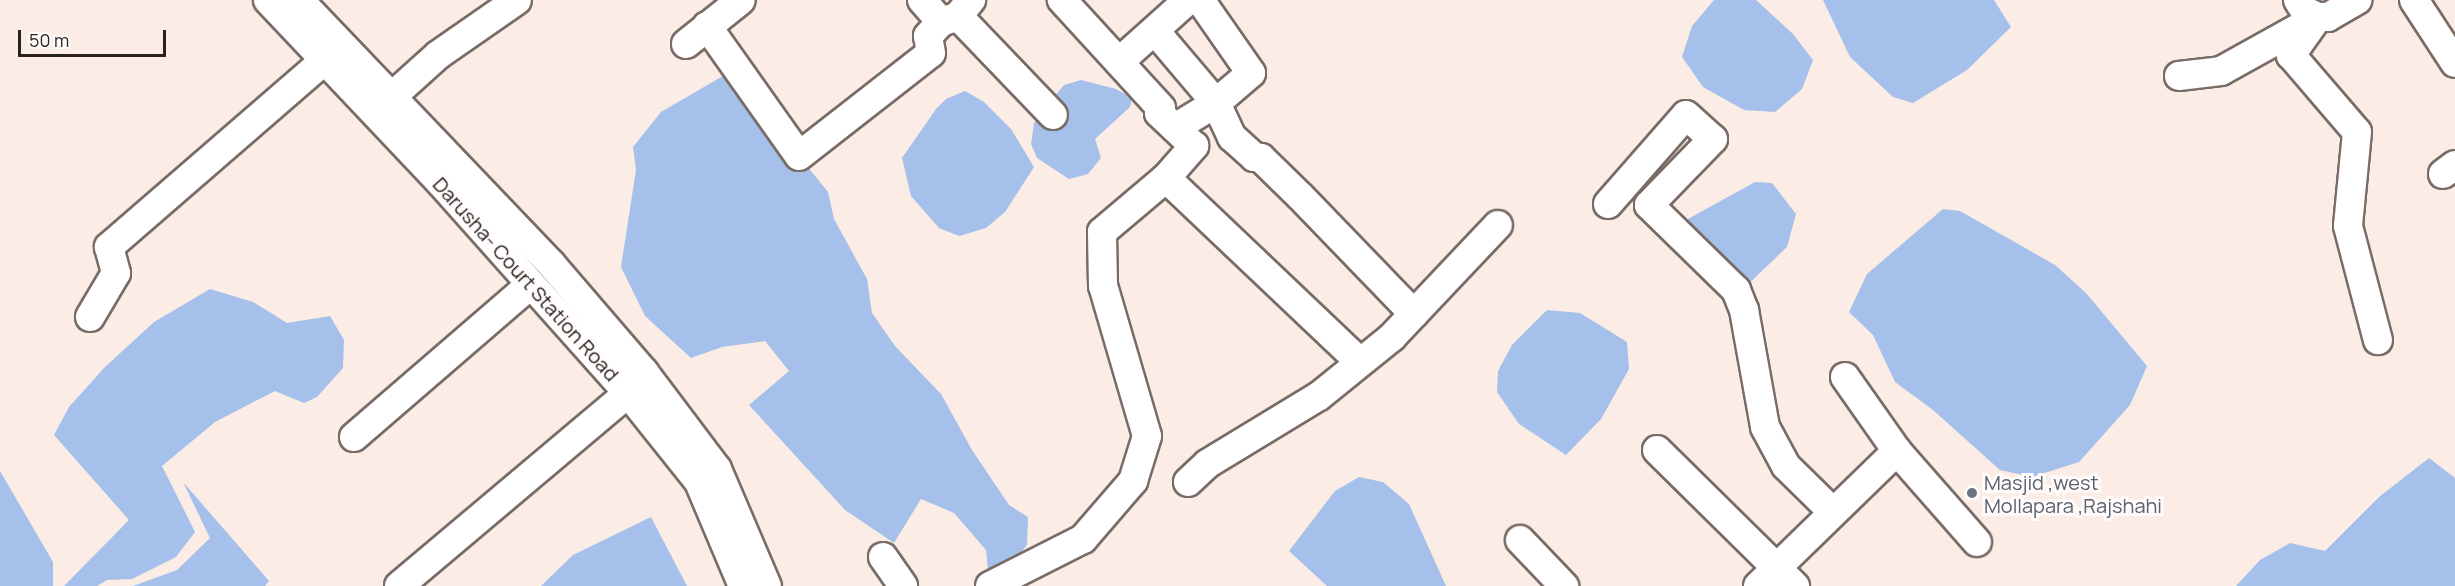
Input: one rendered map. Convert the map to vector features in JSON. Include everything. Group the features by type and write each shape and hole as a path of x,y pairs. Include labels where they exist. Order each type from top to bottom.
{"street":[{"name":"Darusha- Court Station Road","path":"268,0 333,54 382,106 552,266 644,372 717,469 767,586"},
{"name":"Darusha- Court Station Road","path":"299,0 333,54"},
{"path":"382,106 438,55 517,0"},
{"path":"922,0 957,12 1053,114"},
{"path":"990,586 1083,539 1133,481 1147,436 1103,286 1102,232 1166,178 1194,146 1175,128 1062,0"},
{"path":"1119,62 1188,0"},
{"path":"1175,128 1216,103 1251,74 1200,0"},
{"path":"2308,8 2328,17 2358,0"},
{"path":"2414,0 2455,63"},
{"path":"2179,76 2222,71 2308,8"},
{"path":"2308,8 2291,55 2357,132 2348,226 2378,339"},
{"path":"712,17 800,156 931,53 928,36 957,12"},
{"path":"1155,31 1216,103 1232,137 1269,165 1414,314"},
{"path":"90,317 116,273 109,247 333,54"},
{"name":"Darusha- Court Station Road","path":"382,106 440,182 628,393 699,482 743,586"},
{"path":"1608,204 1686,115 1713,139 1694,163 1649,205 1736,290 1744,310 1765,428 1786,466 1833,512"},
{"path":"1166,178 1359,361"},
{"path":"1188,482 1207,464 1319,396 1359,361 1392,337 1498,225"},
{"path":"354,437 531,285"},
{"path":"1845,377 1897,451 1977,542"},
{"path":"399,586 628,393"},
{"path":"1657,450 1776,581 1833,512 1897,451"},
{"path":"1520,540 1564,586"},
{"path":"883,557 903,586"}],"water":[{"path":"1714,0 1756,0 1793,34 1813,60 1802,89 1775,112 1744,110 1703,87 1682,57 1692,26"},
{"path":"1823,0 1994,0 2011,27 1967,70 1913,103 1893,97 1850,57"},
{"path":"740,66 799,156 828,192 834,219 867,279 872,313 895,346 941,394 972,450 1009,505 1028,517 1027,545 1010,566 988,570 986,550 954,513 921,499 894,543 845,510 749,405 789,371 765,341 722,347 691,358 645,316 621,267 636,170 633,147 661,112"},
{"path":"1081,80 1116,89 1132,98 1130,107 1095,139 1101,158 1088,174 1069,179 1037,158 1031,144 1034,123 1048,104 1064,85"},
{"path":"965,91 984,102 1011,129 1034,167 1005,212 986,228 959,236 939,228 911,196 902,158 936,109 946,99"},
{"path":"1755,182 1772,183 1796,214 1787,247 1741,291 1681,235 1686,220"},
{"path":"1943,209 1960,211 2055,265 2086,293 2147,366 2130,405 2079,462 2032,477 2000,470 1933,410 1895,382 1873,335 1849,312 1867,274"},
{"path":"210,289 253,302 287,323 330,316 344,340 343,368 317,397 304,403 275,391 215,422 162,466 195,532 176,557 132,579 107,580 97,586 64,586 129,520 54,435 69,407 104,368 154,322"},
{"path":"1547,310 1580,313 1627,342 1629,369 1601,419 1566,455 1519,424 1497,392 1498,371 1512,345"},
{"path":"2429,458 2455,478 2455,586 2236,586 2260,560 2290,543 2325,551 2379,497"},
{"path":"0,471 53,562 53,586 0,586"},
{"path":"1359,477 1383,482 1409,504 1446,586 1327,586 1289,551 1335,491"},
{"path":"183,482 269,581 265,586 133,586 177,570 210,538"},
{"path":"651,517 687,586 541,586 573,555"}],"place":[{"name":"Masjid ,west Mollapara ,Rajshahi","path":"1972,493"}]}
